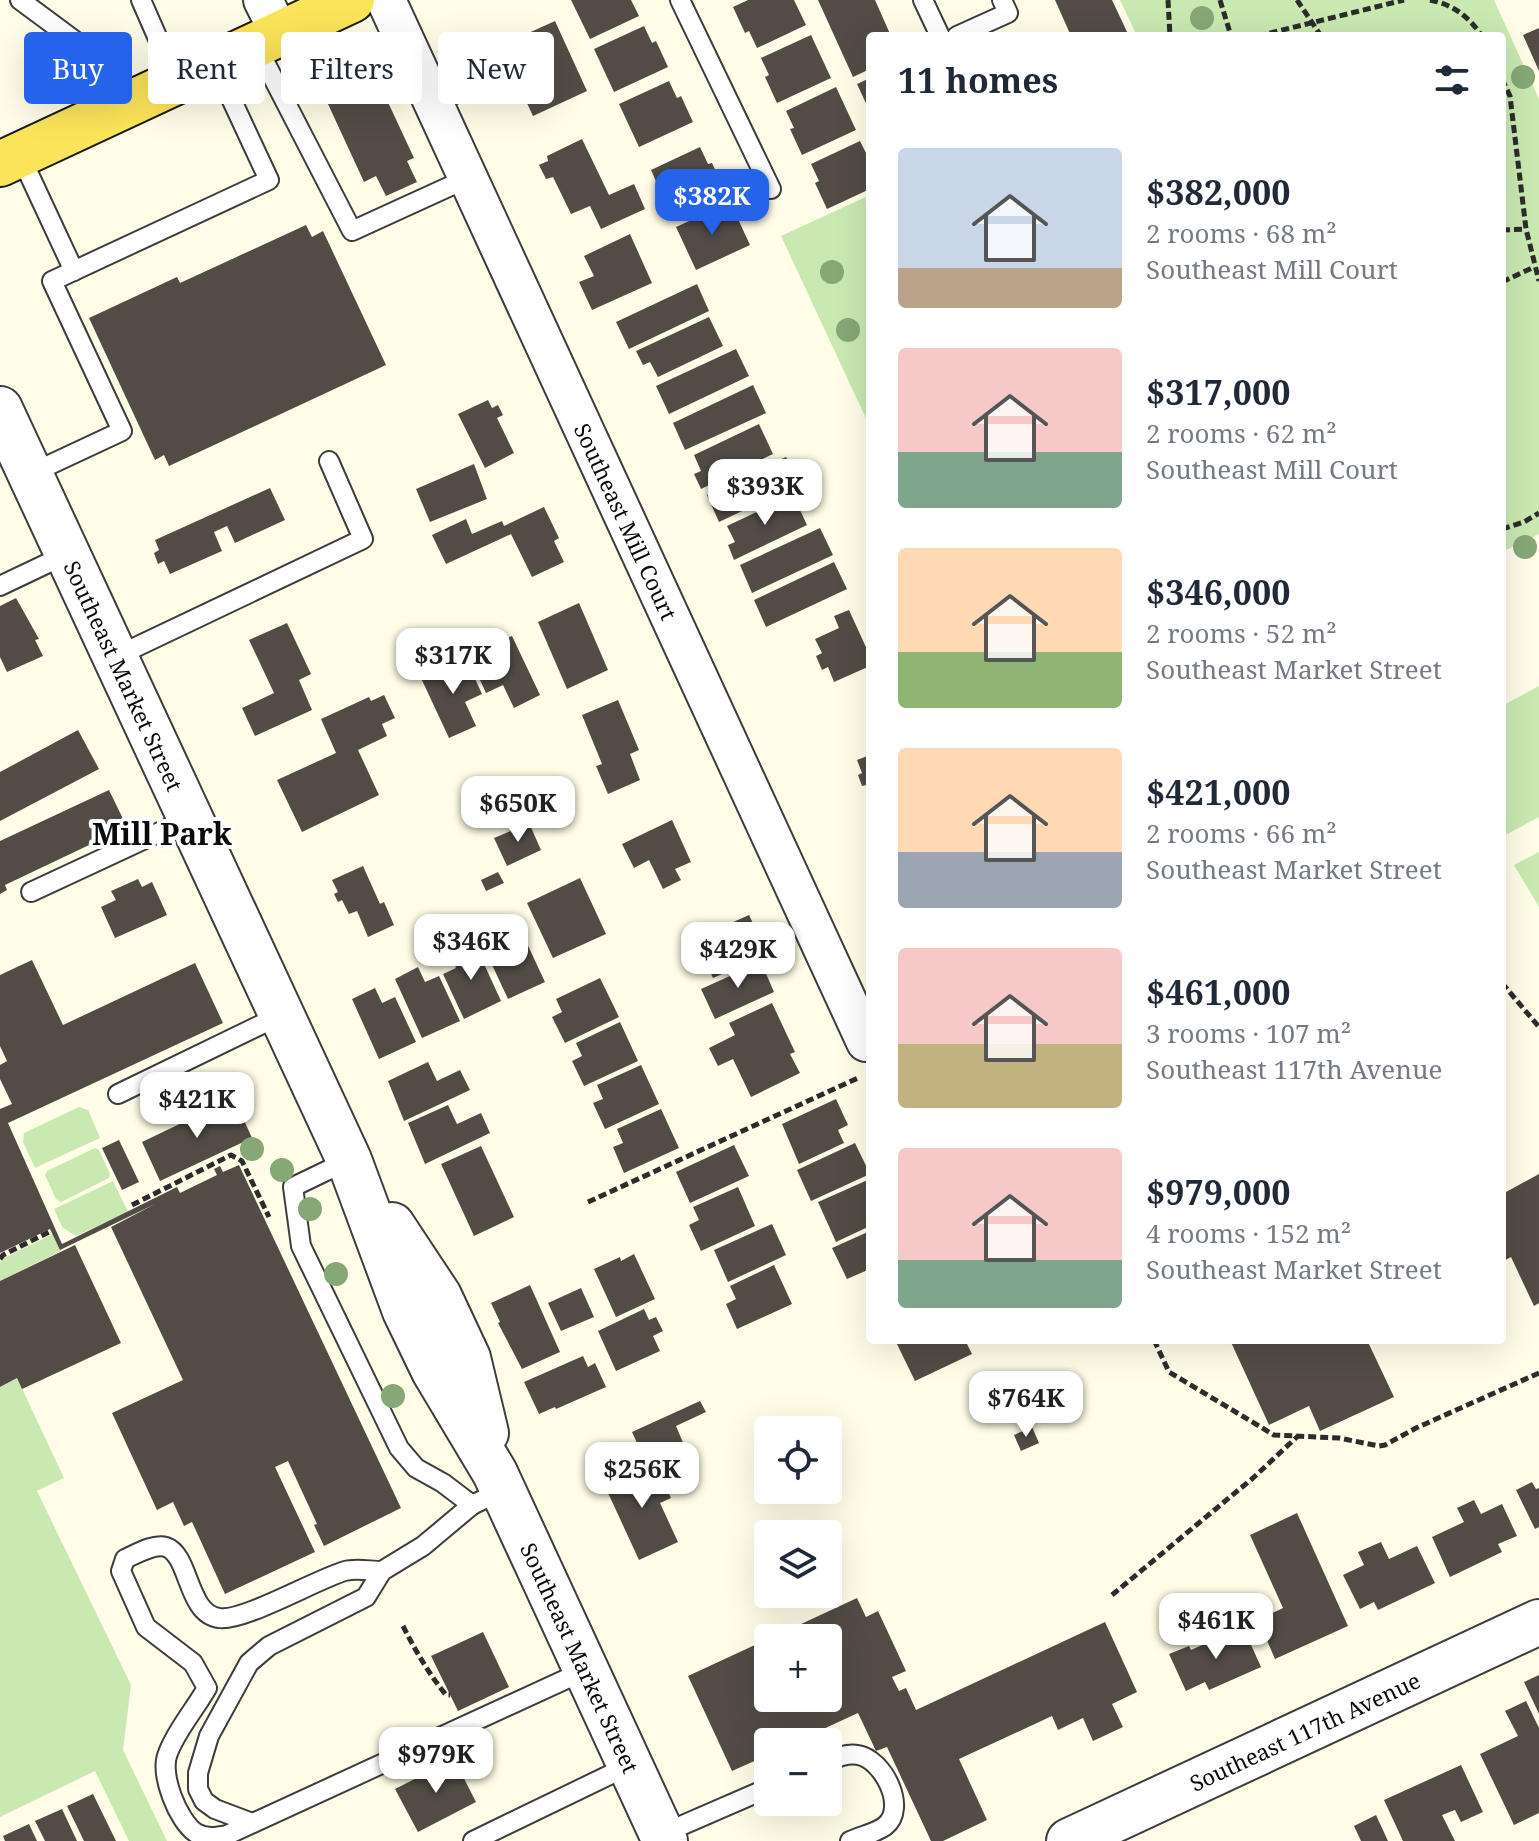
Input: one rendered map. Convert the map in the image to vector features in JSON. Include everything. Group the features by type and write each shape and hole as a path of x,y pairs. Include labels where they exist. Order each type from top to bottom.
{"main road":[{"path":"266,26 352,0"},
{"path":"10,160 148,96"}],"street":[{"name":"Southeast Mill Court","path":"386,0 866,1052"},
{"name":"Southeast Market Street","path":"0,409 349,1160 439,1296 468,1358 490,1490 586,1670 663,1838"},
{"name":"Southeast 117th Avenue","path":"1069,1841 1539,1622"}],"lane":[{"path":"20,0 82,46 114,112"},
{"path":"141,0 165,32"},
{"path":"680,0 771,189"},
{"path":"923,0 938,32"},
{"path":"966,32 1008,13 1002,0"},
{"path":"266,26 352,231 468,178"},
{"path":"434,103 438,101"},
{"path":"30,474 122,431 52,281 269,180 217,104"},
{"path":"10,160 74,271"},
{"path":"115,657 363,539 329,461"},
{"path":"0,586 67,554"},
{"path":"31,892 190,818"},
{"path":"118,1094 281,1015"},
{"path":"349,1160 293,1187 301,1246 399,1448 416,1468 443,1483 490,1490"},
{"path":"252,1823 215,1809 204,1801 198,1789 198,1773 209,1736 249,1663 269,1646 366,1597 382,1571 423,1546 490,1490"},
{"path":"382,1571 348,1570 240,1615 219,1619 207,1613 196,1599 175,1554 167,1547 156,1546 125,1559 121,1571 146,1627 193,1663 207,1688 167,1755 166,1783 186,1823 197,1834 212,1838 227,1835 586,1670"},
{"path":"842,1755 861,1755 874,1763 894,1796 894,1813 886,1825 850,1841"},
{"path":"473,1841 630,1765"},
{"path":"663,1838 754,1795"}],"path":[{"path":"1168,0 1170,32"},
{"path":"1220,0 1230,32"},
{"path":"1297,0 1318,32"},
{"path":"1273,32 1404,0"},
{"path":"1430,0 1443,2 1466,16 1479,32"},
{"path":"1506,88 1510,96 1526,229 1539,281"},
{"path":"1506,230 1526,229"},
{"path":"1506,280 1534,267"},
{"path":"1506,528 1539,513"},
{"path":"1506,988 1539,1027"},
{"path":"588,1202 866,1061"},
{"path":"132,1205 231,1155 242,1161 276,1231"},
{"path":"0,1259 51,1231"},
{"path":"1156,1344 1169,1372 1274,1435 1339,1438 1385,1445 1539,1373"},
{"path":"1112,1595 1299,1436"},
{"path":"403,1626 441,1689 450,1695"}],"green space":[{"path":"1120,0 1494,0 1539,99 1539,534 1506,550 1506,32 1135,32"},
{"path":"866,197 866,418 781,236"},
{"path":"1539,686 1539,817 1506,835 1506,704"},
{"path":"1539,852 1539,907 1514,865"},
{"path":"79,1107 88,1110 100,1138 35,1168 23,1142 24,1133"},
{"path":"95,1148 99,1150 109,1178 61,1202 56,1199 45,1175 47,1171"},
{"path":"113,1181 128,1212 76,1236 62,1227 54,1209"},
{"path":"53,1234 61,1251 0,1281 2,1259"},
{"path":"17,1378 64,1478 37,1491 131,1685 123,1750 167,1841 129,1841 95,1771 0,1817 0,1387"}],"building":[{"path":"571,0 631,0 639,16 590,39"},
{"path":"748,0 794,0 806,25 757,48 749,31 745,33 733,7"},
{"path":"818,0 875,0 889,32 866,32 866,71 853,77"},
{"path":"1055,0 1112,0 1127,32 1069,32"},
{"path":"555,21 587,91 533,116 527,104 554,104 554,32 531,32"},
{"path":"644,26 652,43 656,41 668,67 614,92 594,49"},
{"path":"1539,28 1539,71 1523,35"},
{"path":"811,35 831,78 777,103 765,77 769,75 761,58"},
{"path":"866,80 866,103 857,84"},
{"path":"669,81 677,98 681,96 693,122 639,147 619,104"},
{"path":"836,87 856,130 802,155 786,111"},
{"path":"328,104 389,104 414,158 407,161 417,182 386,196 376,176 364,182"},
{"path":"582,139 609,195 634,184 645,209 601,229 590,206 571,214 553,177 546,179 539,165 548,161 547,156"},
{"path":"860,141 866,153 866,191 827,209 815,183 819,181 811,164"},
{"path":"700,147 708,164 712,163 724,189 670,213 651,170"},
{"path":"726,204 734,220 738,219 750,245 696,270 676,227"},
{"path":"306,225 312,237 323,231 386,365 169,466 164,455 155,460 89,318 177,277 180,283"},
{"path":"630,234 652,283 592,310 579,282 594,276 584,256"},
{"path":"697,284 709,311 629,349 616,322"},
{"path":"709,317 723,346 658,377 650,362 643,365 636,351"},
{"path":"736,349 749,376 669,414 656,386"},
{"path":"753,385 766,413 685,450 673,423"},
{"path":"488,400 492,408 498,405 503,415 497,418 514,453 485,468 458,414"},
{"path":"759,424 773,454 701,489 694,474 701,471 694,455"},
{"path":"786,457 799,484 719,522 707,495"},
{"path":"474,464 487,499 430,522 416,489"},
{"path":"270,488 285,520 235,543 227,526 214,532 222,551 170,574 164,561 158,564 154,553 159,550 155,540"},
{"path":"793,495 807,525 734,560 728,545 735,542 727,526"},
{"path":"544,507 559,538 554,541 564,562 532,577 511,534 446,564 432,535 466,519 472,534 502,521 504,526"},
{"path":"820,528 833,555 752,593 740,565"},
{"path":"834,562 847,589 766,627 754,600"},
{"path":"16,598 39,639 35,640 43,656 7,672 0,657 0,606"},
{"path":"579,603 608,670 567,689 538,622"},
{"path":"849,610 866,647 866,668 834,682 828,667 822,670 816,656 822,653 815,639 839,628 834,616"},
{"path":"287,623 311,674 299,680 312,710 255,736 242,708 274,693 249,640"},
{"path":"512,636 540,695 514,708 503,685 486,693 469,656"},
{"path":"465,657 482,694 465,702 476,726 449,738 421,678"},
{"path":"384,695 395,718 382,724 387,736 358,750 379,795 302,832 277,780 336,753 321,719 369,697 371,701"},
{"path":"618,700 639,750 630,754 640,780 608,794 596,766 602,764 582,715"},
{"path":"78,730 99,769 0,821 0,772"},
{"path":"866,757 866,785 862,786 858,775 862,773 857,760"},
{"path":"109,790 127,827 5,885 7,890 0,894 0,841"},
{"path":"672,820 691,862 675,869 681,880 663,889 649,860 634,868 622,844"},
{"path":"529,823 541,850 507,866 494,838"},
{"path":"363,866 380,904 384,902 394,925 368,937 357,911 349,914 342,900 338,902 334,894 338,892 332,880"},
{"path":"498,872 504,883 486,891 481,880"},
{"path":"580,878 606,934 553,958 527,903"},
{"path":"138,879 142,887 152,882 167,915 115,938 101,907 116,900 111,891"},
{"path":"749,915 761,940 751,945 758,958 713,978 695,939"},
{"path":"517,922 545,982 508,999 487,954 500,948 493,933"},
{"path":"474,942 501,1001 464,1019 443,974 456,968 450,953"},
{"path":"32,960 63,1025 195,963 223,1023 8,1123 62,1244 177,1187 180,1193 217,1175 214,1169 220,1166 223,1172 239,1165 401,1508 324,1546 288,1461 275,1467 315,1552 225,1594 192,1522 184,1526 173,1502 157,1510 112,1413 183,1380 111,1227 155,1204 60,1250 50,1229 0,1253 0,1109 12,1104 0,1079 0,1065 7,1061 0,1046 0,975"},
{"path":"761,962 774,992 715,1019 701,989"},
{"path":"418,967 425,982 439,976 460,1021 422,1038 395,979"},
{"path":"600,978 619,1017 565,1043 552,1017 562,1012 556,999"},
{"path":"375,988 382,1003 395,997 416,1042 379,1059 352,999"},
{"path":"772,1003 795,1052 790,1054 800,1073 751,1097 733,1059 718,1066 709,1048 735,1035 729,1023"},
{"path":"620,1022 638,1061 584,1086 572,1061 582,1056 576,1043"},
{"path":"428,1062 437,1081 460,1070 470,1090 404,1121 388,1081"},
{"path":"641,1065 659,1104 605,1129 593,1103 603,1099 597,1085"},
{"path":"234,1098 252,1138 160,1181 142,1142"},
{"path":"836,1099 848,1125 838,1130 844,1143 799,1164 782,1124"},
{"path":"448,1105 457,1124 481,1113 490,1133 425,1164 408,1123"},
{"path":"661,1109 679,1148 624,1173 613,1147 623,1143 617,1129"},
{"path":"119,1140 139,1182 122,1190 102,1148"},
{"path":"855,1143 866,1166 866,1176 811,1201 797,1170"},
{"path":"734,1145 749,1176 690,1203 676,1172"},
{"path":"481,1146 514,1217 474,1236 441,1164"},
{"path":"1539,1174 1539,1303 1534,1306 1511,1257 1506,1260 1506,1192"},
{"path":"866,1181 866,1228 836,1242 818,1202"},
{"path":"738,1187 755,1226 701,1251 689,1225 699,1220 693,1207"},
{"path":"772,1224 786,1255 728,1282 714,1250"},
{"path":"866,1233 866,1271 847,1279 832,1248"},
{"path":"75,1245 121,1343 22,1389 17,1378 0,1387 0,1281"},
{"path":"634,1254 655,1299 616,1317 594,1269"},
{"path":"774,1265 792,1304 737,1329 726,1304 736,1299 730,1286"},
{"path":"530,1285 560,1352 522,1369 491,1303"},
{"path":"581,1288 594,1317 561,1331 548,1303"},
{"path":"644,1309 649,1320 656,1317 663,1331 653,1336 660,1351 616,1371 598,1331"},
{"path":"897,1344 967,1344 972,1354 915,1381"},
{"path":"1232,1344 1369,1344 1394,1397 1320,1431 1309,1406 1269,1425"},
{"path":"583,1356 588,1367 595,1363 606,1387 539,1414 524,1382"},
{"path":"700,1401 706,1412 676,1426 687,1452 649,1469 632,1432"},
{"path":"1032,1427 1039,1443 1021,1451 1014,1435"},
{"path":"642,1464 650,1481 661,1476 671,1498 660,1503 678,1542 639,1560 603,1482"},
{"path":"1532,1482 1536,1489 1539,1488 1539,1527 1535,1529 1516,1490"},
{"path":"1474,1500 1481,1514 1502,1504 1517,1536 1498,1544 1502,1552 1450,1577 1432,1537 1464,1522 1457,1508"},
{"path":"1297,1513 1348,1626 1275,1659 1258,1620 1283,1608 1250,1535"},
{"path":"1381,1542 1389,1559 1417,1546 1435,1583 1378,1610 1374,1602 1360,1609 1343,1575 1364,1565 1358,1552"},
{"path":"857,1598 866,1617 878,1611 906,1671 892,1677 899,1691 906,1688 916,1710 1105,1622 1137,1692 1112,1704 1123,1727 1093,1741 1083,1718 1058,1730 1052,1716 959,1759 987,1820 943,1841 931,1841 887,1747 876,1751 858,1713 825,1728 754,1728 754,1761 732,1771 688,1676 754,1645 754,1712 842,1712 842,1624 801,1624 842,1608 842,1605"},
{"path":"1243,1627 1261,1667 1209,1690 1205,1682 1186,1691 1169,1654 1189,1646 1191,1650"},
{"path":"483,1632 509,1687 458,1711 431,1656"},
{"path":"1539,1675 1539,1714 1524,1682"},
{"path":"1526,1701 1539,1728 1539,1813 1514,1825 1480,1754 1518,1736 1505,1711"},
{"path":"454,1759 476,1802 418,1832 395,1789"},
{"path":"1461,1765 1483,1812 1461,1822 1455,1810 1442,1815 1455,1841 1403,1841 1384,1800"},
{"path":"93,1794 116,1841 84,1841 67,1806"},
{"path":"62,1809 77,1841 45,1841 35,1821"},
{"path":"1376,1815 1388,1841 1361,1841 1354,1826"},
{"path":"29,1824 37,1841 5,1841 3,1836"}],"district":[{"name":"Mill Park","path":"162,833"}]}
